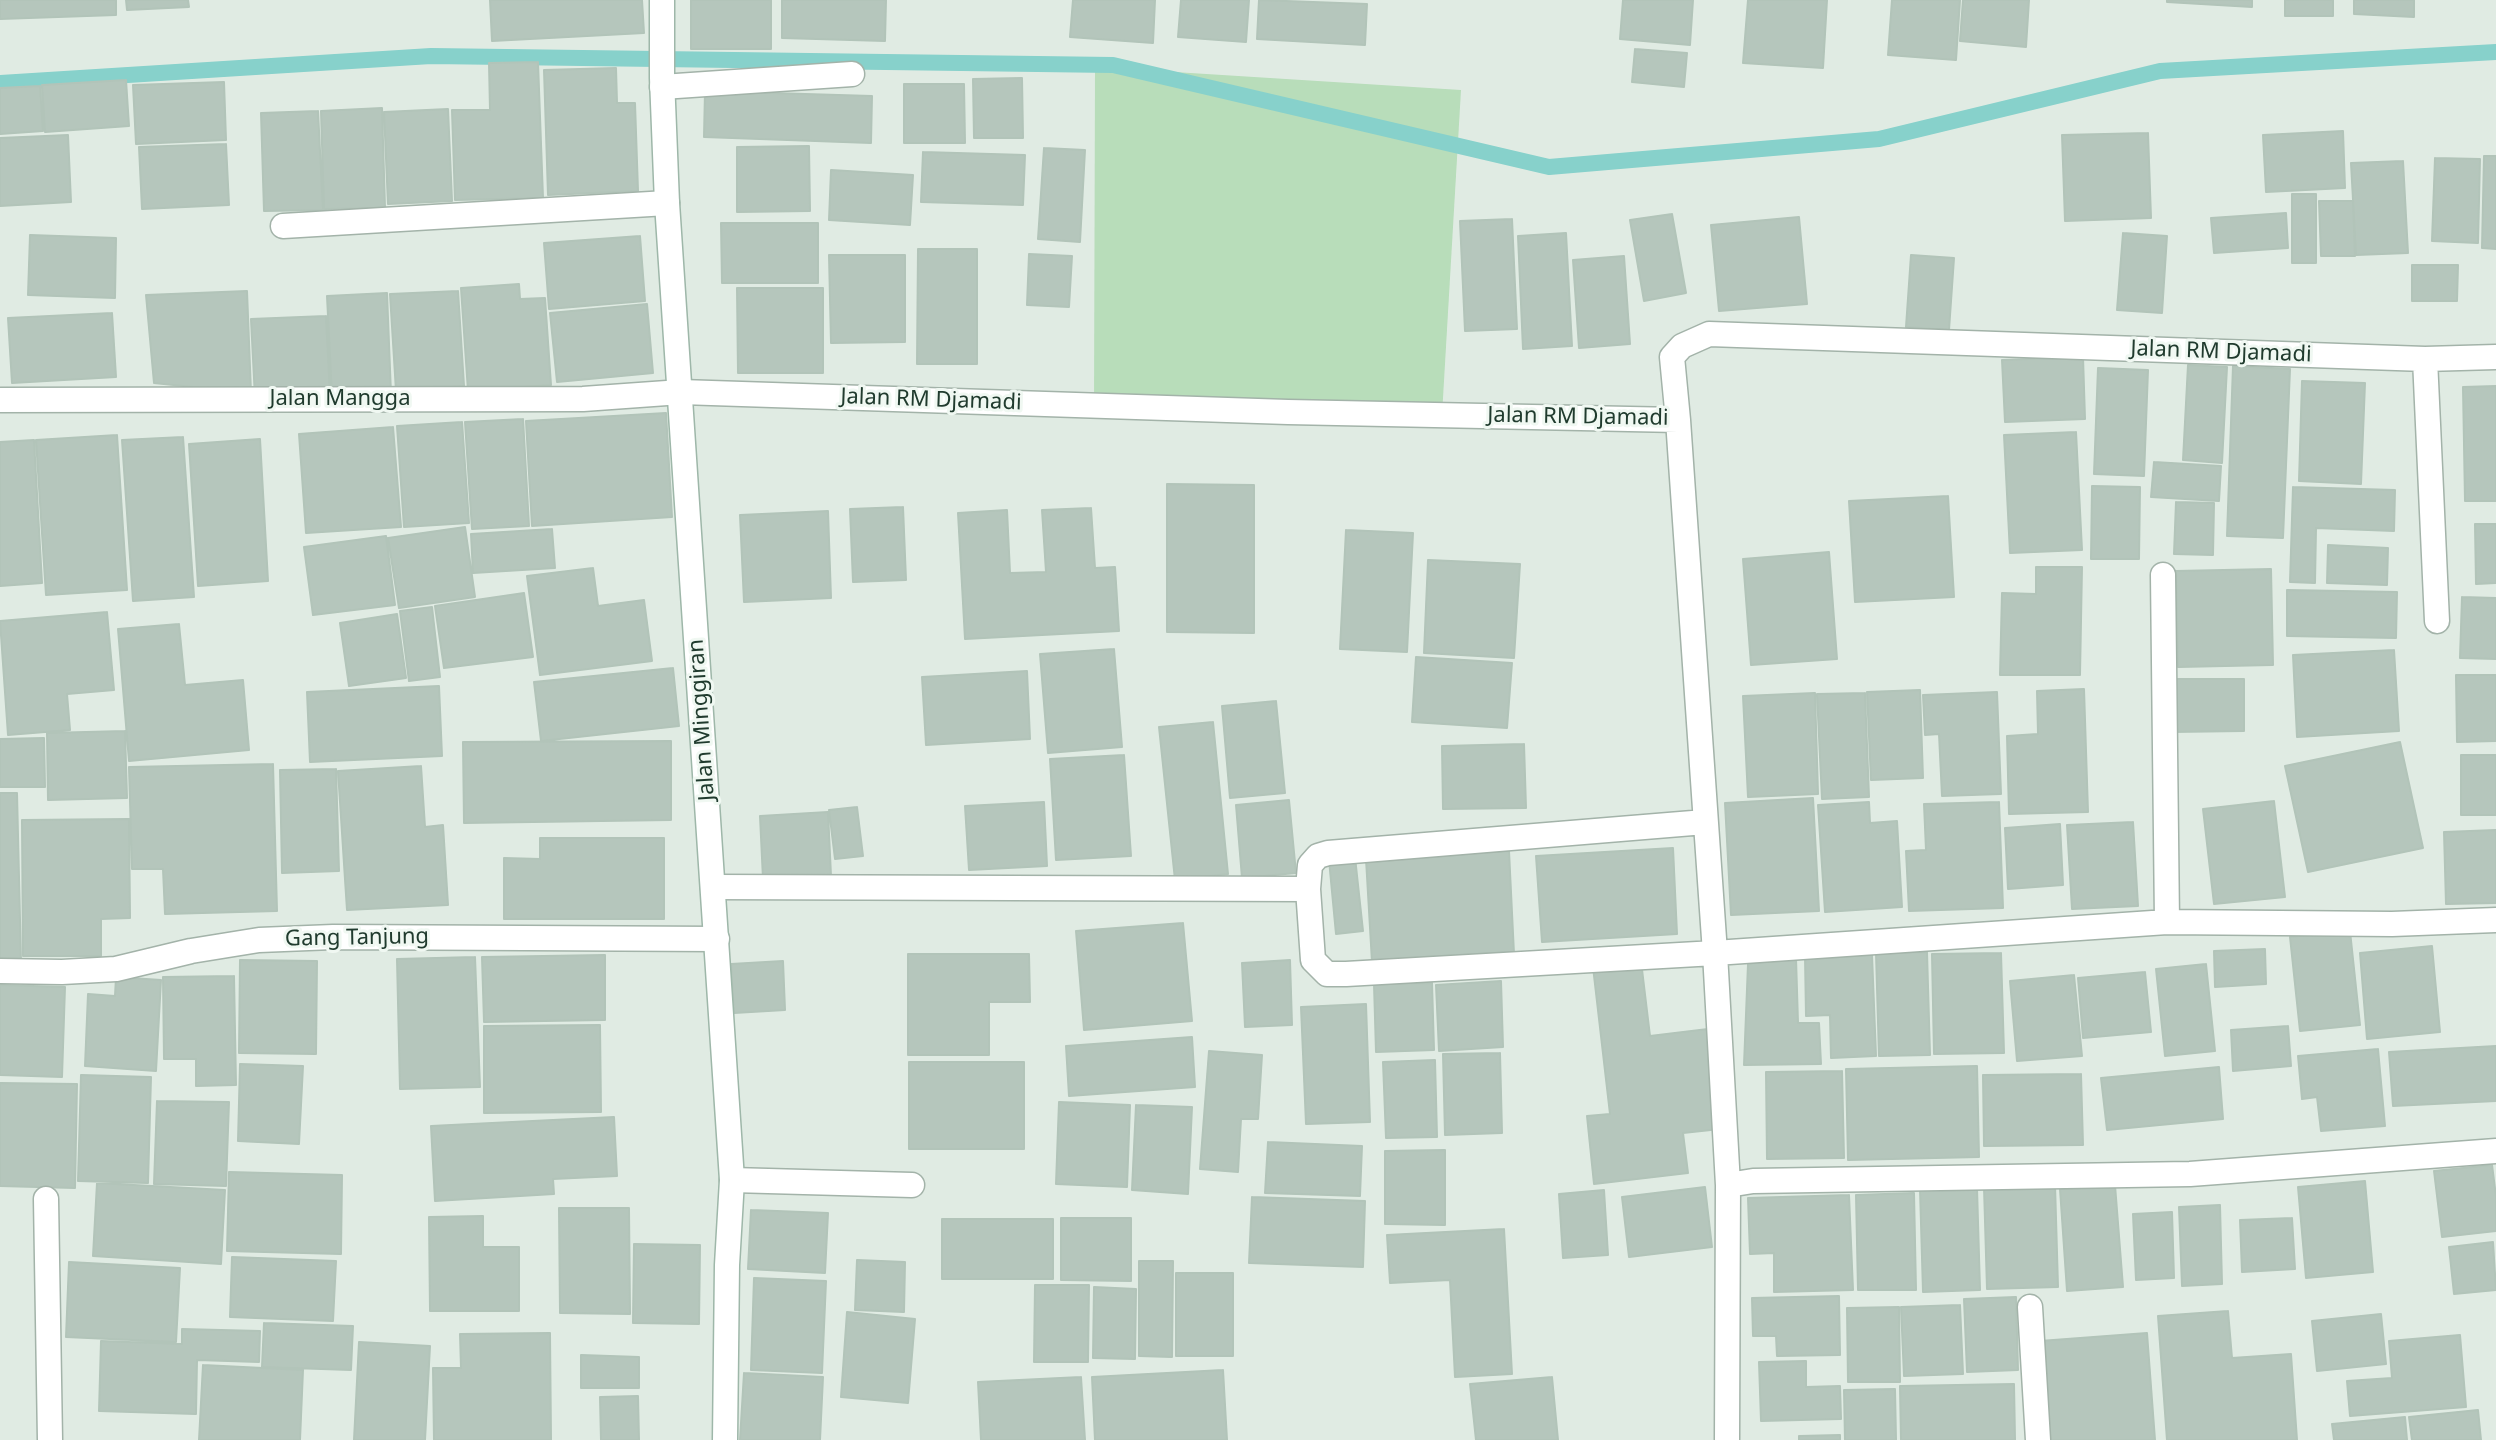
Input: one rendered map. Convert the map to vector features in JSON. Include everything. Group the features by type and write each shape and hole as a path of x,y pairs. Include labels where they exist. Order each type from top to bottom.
{"street":[{"name":"Jalan Minggiran","path":"662,0 667,203 732,1180 727,1265 725,1440"},
{"path":"662,82 852,74"},
{"path":"283,226 667,203"},
{"name":"Jalan RM Djamadi","path":"681,392 1288,412 1678,420 1672,357 1682,346 1709,334 2425,359 2496,357"},
{"path":"2425,359 2437,621"},
{"name":"Jalan Mangga","path":"0,400 583,399 681,392"},
{"path":"1678,420 1728,1185 1727,1440"},
{"path":"2163,575 2167,922"},
{"path":"1705,822 1318,856 1310,865 1308,889 1313,960 1327,974 1715,953 2167,922 2392,924 2496,920"},
{"path":"713,887 1308,889"},
{"name":"Gang Tanjung","path":"0,971 116,969 191,951 259,940 333,937 717,939"},
{"path":"1728,1185 1769,1181 2190,1174 2496,1151"},
{"path":"732,1180 912,1185"},
{"path":"46,1199 50,1440"},
{"path":"2030,1307 2038,1440"}],"green space":[{"path":"1095,67 1461,90 1442,415 1094,408"}],"building":[{"path":"0,0 116,0 116,15 0,19"},
{"path":"126,0 188,0 189,7 127,10"},
{"path":"490,0 642,0 644,33 492,41"},
{"path":"691,0 771,0 771,49 691,49"},
{"path":"782,0 886,0 885,41 782,38"},
{"path":"1073,0 1155,0 1153,43 1070,37"},
{"path":"1181,0 1249,0 1246,42 1178,37"},
{"path":"1259,0 1367,4 1365,45 1257,39"},
{"path":"1623,0 1693,0 1690,45 1620,39"},
{"path":"1748,0 1827,0 1823,68 1743,63"},
{"path":"1892,0 1960,0 1956,60 1888,55"},
{"path":"1963,0 2029,0 2026,47 1960,41"},
{"path":"2252,0 2252,7 2167,2"},
{"path":"2285,0 2333,0 2333,16 2285,16"},
{"path":"2354,0 2414,0 2414,17 2354,14"},
{"path":"1635,49 1687,53 1684,87 1632,82"},
{"path":"538,62 543,198 455,200 452,110 490,110 489,63"},
{"path":"616,68 617,103 635,103 638,191 548,195 544,70"},
{"path":"1022,78 1023,138 974,138 973,79"},
{"path":"126,80 129,126 45,132 42,85"},
{"path":"224,82 226,140 136,144 133,85"},
{"path":"904,84 964,84 965,143 904,143"},
{"path":"40,86 43,131 0,134 0,88"},
{"path":"705,91 872,96 871,143 704,137"},
{"path":"382,108 385,208 324,209 321,111"},
{"path":"448,109 452,201 388,204 384,112"},
{"path":"318,111 323,210 264,211 261,113"},
{"path":"2343,131 2345,188 2266,192 2263,135"},
{"path":"2148,133 2151,218 2065,221 2062,135"},
{"path":"68,135 71,202 0,206 0,138"},
{"path":"226,144 229,205 142,209 139,147"},
{"path":"809,146 810,211 737,212 737,147"},
{"path":"1044,148 1085,150 1080,242 1038,239"},
{"path":"923,152 1025,155 1023,205 921,202"},
{"path":"2484,156 2496,156 2496,249 2482,248"},
{"path":"2435,158 2480,159 2478,243 2432,241"},
{"path":"2403,161 2408,253 2356,255 2351,163"},
{"path":"831,170 913,175 910,225 829,220"},
{"path":"2292,194 2316,194 2316,263 2292,263"},
{"path":"2319,201 2353,201 2355,256 2321,256"},
{"path":"2286,213 2288,248 2214,253 2211,218"},
{"path":"1672,214 1686,293 1644,301 1630,220"},
{"path":"1799,217 1807,304 1719,311 1711,225"},
{"path":"1512,219 1517,329 1465,331 1460,221"},
{"path":"721,223 818,223 818,283 722,283"},
{"path":"1566,233 1572,346 1523,349 1518,236"},
{"path":"2123,233 2167,236 2162,313 2117,310"},
{"path":"30,235 116,238 115,298 28,295"},
{"path":"640,236 645,301 549,309 544,243"},
{"path":"918,249 977,249 977,364 917,364"},
{"path":"1029,254 1072,256 1069,307 1027,305"},
{"path":"829,255 905,255 905,342 831,343"},
{"path":"1911,255 1954,258 1949,330 1906,327"},
{"path":"1624,256 1630,344 1579,348 1573,260"},
{"path":"2412,265 2458,265 2457,301 2412,301"},
{"path":"519,284 520,299 545,298 551,385 468,391 461,288"},
{"path":"737,288 823,288 823,373 738,373"},
{"path":"247,291 251,393 154,383 146,295"},
{"path":"458,291 464,386 396,391 390,294"},
{"path":"387,293 391,394 332,397 327,296"},
{"path":"647,304 653,373 557,382 550,313"},
{"path":"112,313 116,377 12,383 8,318"},
{"path":"326,316 330,394 255,398 251,319"},
{"path":"2083,357 2085,419 2005,422 2002,360"},
{"path":"2188,365 2227,367 2222,463 2183,460"},
{"path":"2233,366 2290,369 2283,538 2227,536"},
{"path":"2098,368 2148,370 2144,476 2094,474"},
{"path":"2302,381 2365,383 2361,484 2299,481"},
{"path":"2496,386 2496,501 2465,501 2463,387"},
{"path":"666,413 672,517 532,526 526,421"},
{"path":"523,419 529,526 472,529 465,422"},
{"path":"462,422 469,523 404,527 397,426"},
{"path":"393,427 401,527 306,533 299,434"},
{"path":"2076,432 2082,550 2010,553 2004,435"},
{"path":"117,435 127,590 46,595 36,440"},
{"path":"183,437 194,597 133,601 122,440"},
{"path":"260,439 268,581 198,586 189,444"},
{"path":"34,440 42,583 0,586 0,442"},
{"path":"2154,462 2221,466 2219,501 2151,497"},
{"path":"1167,484 1254,485 1254,633 1167,632"},
{"path":"2092,486 2140,487 2139,559 2091,559"},
{"path":"2293,487 2395,490 2394,531 2316,528 2315,583 2290,582"},
{"path":"1948,496 1954,597 1855,602 1849,501"},
{"path":"2176,502 2214,503 2213,555 2174,554"},
{"path":"903,507 906,580 853,582 850,509"},
{"path":"1091,508 1095,568 1115,567 1119,631 965,639 958,513 1007,510 1010,573 1046,572 1042,510"},
{"path":"828,511 831,598 744,602 740,515"},
{"path":"2475,524 2496,524 2496,583 2476,584"},
{"path":"465,527 475,597 399,608 388,538"},
{"path":"552,529 555,568 473,573 471,534"},
{"path":"1346,530 1413,533 1407,652 1340,649"},
{"path":"386,536 395,605 313,615 304,547"},
{"path":"2328,545 2388,548 2387,585 2327,583"},
{"path":"1829,552 1837,659 1751,665 1743,559"},
{"path":"1428,560 1520,564 1514,658 1424,653"},
{"path":"2036,567 2082,567 2080,675 2000,675 2002,593 2036,594"},
{"path":"593,568 598,606 644,600 652,661 540,675 527,576"},
{"path":"2271,569 2273,665 2178,667 2176,571"},
{"path":"2287,590 2397,592 2396,638 2287,636"},
{"path":"524,593 533,657 444,668 435,606"},
{"path":"2462,597 2496,598 2496,659 2460,658"},
{"path":"432,607 440,677 409,681 400,611"},
{"path":"107,612 114,690 67,694 70,730 8,735 0,621"},
{"path":"397,614 406,678 349,686 340,623"},
{"path":"179,624 185,685 243,680 249,750 129,761 118,629"},
{"path":"1114,649 1122,747 1048,753 1040,654"},
{"path":"2394,650 2399,731 2297,737 2293,655"},
{"path":"1416,657 1512,663 1507,728 1412,722"},
{"path":"673,668 679,726 541,741 534,682"},
{"path":"1027,671 1030,739 926,745 922,677"},
{"path":"2456,675 2496,675 2496,741 2457,742"},
{"path":"2171,679 2244,679 2244,731 2171,732"},
{"path":"439,686 442,756 310,762 307,692"},
{"path":"2084,689 2088,812 2009,814 2007,736 2038,734 2037,691"},
{"path":"1920,690 1923,778 1871,780 1867,692"},
{"path":"1997,692 2001,794 1942,796 1939,734 1925,735 1923,695"},
{"path":"1815,693 1818,794 1748,797 1743,696"},
{"path":"1865,693 1869,797 1822,799 1817,694"},
{"path":"1276,701 1285,793 1230,798 1222,706"},
{"path":"1213,722 1228,874 1175,880 1159,727"},
{"path":"125,731 127,798 48,800 47,733"},
{"path":"44,738 45,787 0,787 0,739"},
{"path":"671,741 671,820 464,823 463,742"},
{"path":"2400,742 2423,848 2308,872 2285,766"},
{"path":"1524,744 1526,808 1443,809 1442,746"},
{"path":"1124,755 1131,856 1056,860 1050,759"},
{"path":"2461,755 2496,755 2496,815 2461,815"},
{"path":"273,764 277,911 165,914 163,869 132,869 129,767"},
{"path":"421,766 425,827 443,825 448,905 347,910 338,771"},
{"path":"336,769 339,871 282,873 280,770"},
{"path":"0,793 17,793 21,962 0,963"},
{"path":"1813,798 1819,911 1731,915 1725,803"},
{"path":"1289,800 1296,873 1242,878 1236,805"},
{"path":"2274,801 2285,897 2214,904 2203,809"},
{"path":"1044,802 1047,866 969,870 965,806"},
{"path":"1869,802 1870,823 1897,821 1902,907 1825,912 1818,805"},
{"path":"1999,802 2003,908 1909,911 1906,851 1926,850 1924,804"},
{"path":"857,807 863,856 835,859 829,810"},
{"path":"828,812 831,876 763,879 760,816"},
{"path":"129,819 130,918 101,919 101,956 23,956 22,820"},
{"path":"2133,822 2138,906 2072,909 2067,825"},
{"path":"2060,824 2063,885 2008,889 2005,828"},
{"path":"2496,830 2496,903 2446,904 2444,832"},
{"path":"540,838 664,838 664,919 504,919 504,858 540,859"},
{"path":"1673,848 1677,934 1542,942 1536,856"},
{"path":"1509,851 1514,954 1372,962 1366,859"},
{"path":"1355,857 1363,931 1336,934 1329,860"},
{"path":"1183,923 1192,1021 1084,1030 1076,931"},
{"path":"2350,931 2360,1025 2300,1031 2290,937"},
{"path":"2432,946 2440,1032 2367,1039 2360,953"},
{"path":"2265,949 2266,984 2215,987 2214,951"},
{"path":"1927,952 1930,1055 1879,1056 1876,953"},
{"path":"2001,953 2004,1053 1934,1054 1932,954"},
{"path":"908,954 1029,954 1030,1002 989,1002 989,1055 908,1055"},
{"path":"605,955 605,1020 484,1022 482,957"},
{"path":"1872,955 1876,1056 1831,1058 1830,1015 1806,1016 1805,956"},
{"path":"475,957 480,1087 400,1089 397,959"},
{"path":"1796,958 1798,1023 1819,1023 1821,1064 1744,1065 1748,964"},
{"path":"240,960 317,961 316,1054 239,1053"},
{"path":"1290,960 1292,1025 1245,1027 1242,963"},
{"path":"783,961 785,1010 734,1013 731,964"},
{"path":"1641,961 1650,1036 1708,1029 1720,1129 1683,1133 1688,1173 1594,1184 1587,1116 1610,1114 1593,967"},
{"path":"2206,964 2215,1051 2165,1056 2156,969"},
{"path":"2145,972 2151,1032 2083,1038 2078,978"},
{"path":"2074,975 2082,1056 2017,1061 2010,981"},
{"path":"234,976 236,1085 196,1086 196,1059 164,1059 163,977"},
{"path":"116,977 161,980 156,1071 85,1066 88,994 115,996"},
{"path":"1501,981 1503,1047 1439,1051 1436,985"},
{"path":"1432,983 1434,1050 1376,1052 1374,984"},
{"path":"0,985 65,987 62,1077 0,1075"},
{"path":"1366,1004 1370,1122 1306,1124 1301,1007"},
{"path":"600,1025 601,1112 484,1113 484,1026"},
{"path":"2288,1026 2291,1066 2233,1071 2231,1030"},
{"path":"1192,1037 1195,1087 1069,1096 1066,1046"},
{"path":"2496,1046 2496,1101 2393,1106 2389,1052"},
{"path":"2378,1049 2385,1126 2321,1131 2317,1097 2302,1099 2298,1056"},
{"path":"1209,1051 1262,1055 1258,1119 1241,1119 1238,1172 1200,1169"},
{"path":"1500,1053 1502,1133 1445,1135 1443,1054"},
{"path":"1435,1060 1437,1137 1386,1138 1383,1062"},
{"path":"909,1062 1024,1062 1024,1149 909,1149"},
{"path":"240,1064 303,1066 299,1144 238,1141"},
{"path":"1977,1066 1979,1157 1848,1160 1846,1069"},
{"path":"2219,1067 2223,1119 2107,1130 2101,1078"},
{"path":"1842,1071 1844,1158 1767,1159 1766,1072"},
{"path":"2081,1074 2083,1145 1984,1146 1983,1075"},
{"path":"81,1075 151,1077 148,1183 78,1181"},
{"path":"0,1083 77,1084 75,1188 0,1186"},
{"path":"157,1101 229,1102 226,1186 154,1184"},
{"path":"1059,1102 1130,1105 1127,1187 1056,1184"},
{"path":"1136,1105 1192,1107 1188,1194 1132,1190"},
{"path":"614,1117 617,1176 553,1179 554,1194 435,1201 431,1126"},
{"path":"1268,1142 1362,1146 1360,1196 1265,1193"},
{"path":"1445,1150 1445,1225 1385,1224 1385,1151"},
{"path":"2492,1165 2496,1231 2442,1237 2434,1171"},
{"path":"229,1172 342,1175 341,1254 227,1251"},
{"path":"2365,1181 2373,1272 2306,1278 2298,1187"},
{"path":"97,1183 225,1190 221,1264 93,1256"},
{"path":"2055,1184 2058,1287 1987,1289 1984,1187"},
{"path":"2115,1185 2123,1287 2067,1291 2060,1189"},
{"path":"1705,1187 1712,1247 1629,1257 1622,1197"},
{"path":"1977,1188 1980,1290 1923,1292 1920,1189"},
{"path":"1604,1190 1608,1255 1563,1258 1559,1194"},
{"path":"1914,1193 1916,1290 1858,1290 1856,1195"},
{"path":"1849,1195 1853,1290 1774,1292 1774,1253 1750,1254 1748,1198"},
{"path":"1252,1197 1365,1201 1363,1267 1249,1263"},
{"path":"2220,1205 2222,1284 2182,1286 2179,1207"},
{"path":"559,1208 629,1208 630,1314 560,1313"},
{"path":"751,1210 828,1213 825,1273 748,1269"},
{"path":"2172,1212 2174,1278 2136,1280 2133,1214"},
{"path":"483,1216 483,1247 519,1247 519,1311 430,1311 429,1217"},
{"path":"1061,1218 1131,1218 1131,1281 1061,1280"},
{"path":"2292,1218 2295,1269 2242,1272 2240,1220"},
{"path":"942,1219 1053,1219 1053,1279 942,1279"},
{"path":"1504,1229 1512,1374 1455,1377 1450,1280 1390,1283 1387,1235"},
{"path":"2493,1242 2496,1290 2454,1294 2449,1247"},
{"path":"634,1244 700,1245 699,1324 633,1323"},
{"path":"232,1257 336,1261 333,1321 230,1317"},
{"path":"857,1260 905,1262 904,1312 855,1310"},
{"path":"1139,1261 1173,1261 1172,1357 1139,1356"},
{"path":"69,1262 180,1268 176,1342 66,1337"},
{"path":"1176,1273 1233,1273 1233,1356 1176,1356"},
{"path":"754,1278 826,1281 822,1373 751,1370"},
{"path":"1035,1285 1089,1285 1088,1362 1034,1362"},
{"path":"1094,1287 1136,1289 1135,1359 1093,1358"},
{"path":"1839,1296 1840,1355 1777,1356 1776,1336 1753,1336 1752,1298"},
{"path":"2016,1297 2018,1370 1967,1372 1964,1299"},
{"path":"1960,1305 1963,1374 1904,1376 1901,1307"},
{"path":"1899,1307 1900,1382 1848,1382 1847,1308"},
{"path":"2228,1311 2232,1358 2291,1354 2297,1440 2167,1440 2158,1316"},
{"path":"847,1312 915,1319 908,1403 841,1397"},
{"path":"2381,1314 2386,1364 2317,1371 2312,1321"},
{"path":"264,1323 353,1326 351,1370 262,1367"},
{"path":"182,1329 260,1331 259,1362 197,1360 196,1414 99,1411 101,1341 182,1344"},
{"path":"550,1333 551,1440 434,1440 433,1368 461,1368 460,1334"},
{"path":"2147,1333 2155,1440 2048,1440 2040,1341"},
{"path":"2460,1335 2466,1407 2350,1416 2347,1381 2392,1378 2389,1341"},
{"path":"359,1342 430,1346 425,1440 354,1440"},
{"path":"581,1355 639,1357 639,1388 581,1388"},
{"path":"1806,1361 1806,1387 1840,1386 1841,1419 1761,1421 1759,1362"},
{"path":"203,1365 303,1370 300,1440 199,1440"},
{"path":"1223,1370 1227,1440 1095,1440 1092,1377"},
{"path":"744,1373 823,1377 820,1440 740,1440"},
{"path":"1081,1377 1085,1440 981,1440 978,1382"},
{"path":"1552,1377 1558,1440 1476,1440 1470,1384"},
{"path":"2014,1384 2015,1440 1901,1440 1900,1386"},
{"path":"1895,1389 1896,1440 1845,1440 1844,1390"},
{"path":"638,1396 639,1440 601,1440 600,1397"},
{"path":"2478,1410 2481,1440 2412,1440 2409,1417"},
{"path":"2405,1417 2407,1440 2334,1440 2332,1424"},
{"path":"1840,1435 1840,1440 1799,1440 1799,1436"}],"waterway":[{"path":"0,83 431,56 1113,65 1549,167 1879,139 2160,71 2496,52"}]}
